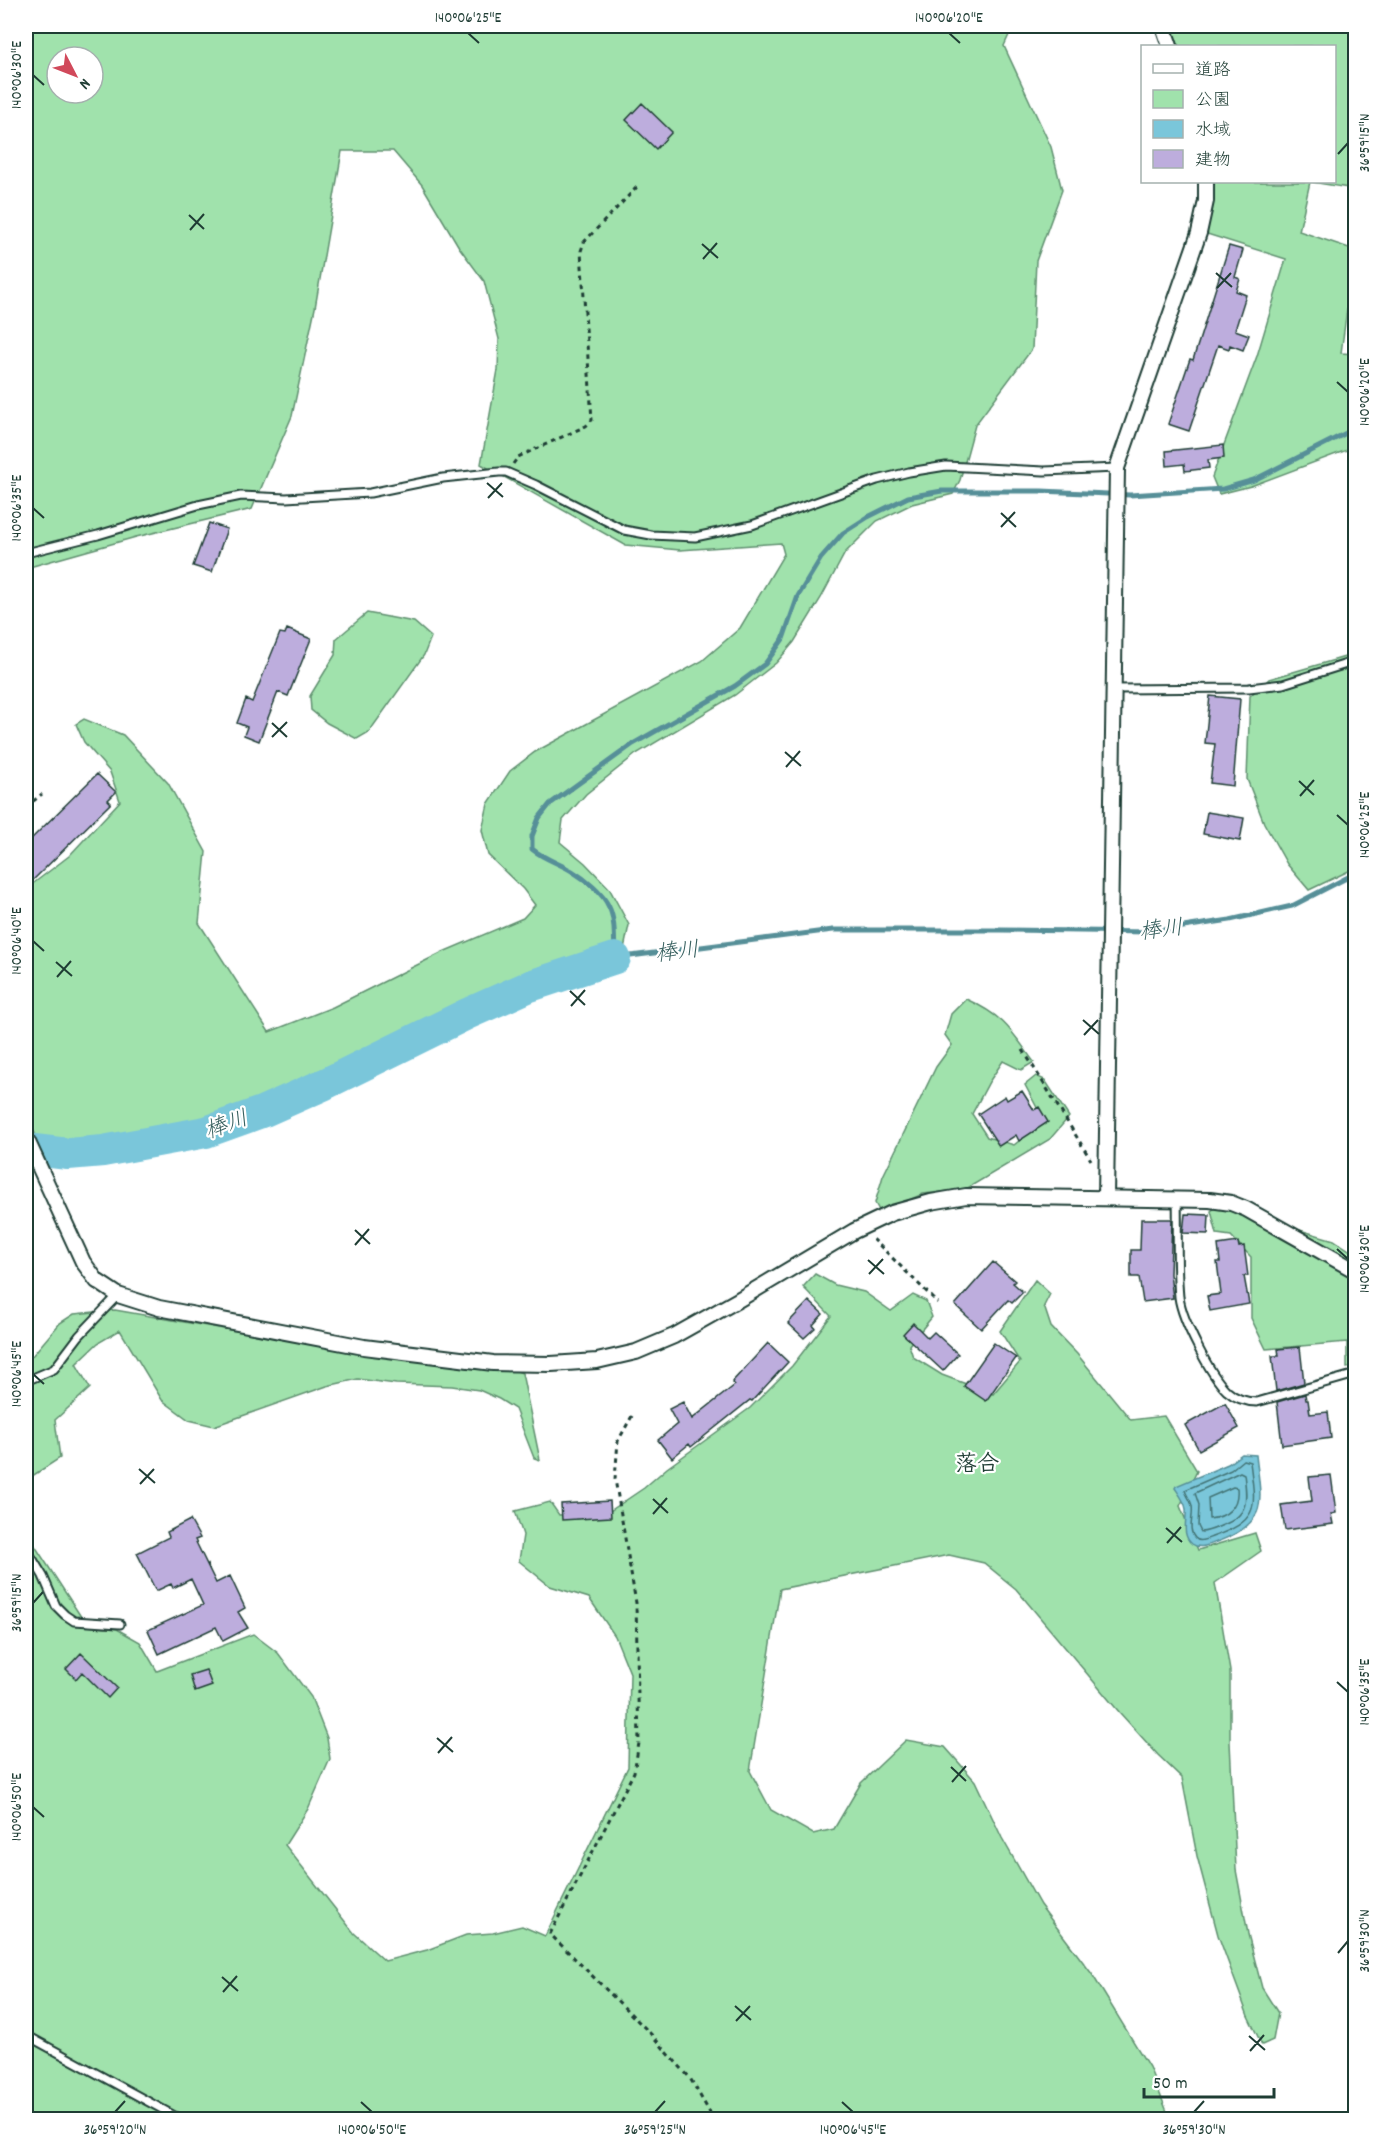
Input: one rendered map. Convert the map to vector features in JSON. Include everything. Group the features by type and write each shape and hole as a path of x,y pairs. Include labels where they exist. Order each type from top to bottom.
{"street":[{"path":"1163,26 1170,45"},
{"path":"1106,1198 1117,468 1199,233 1206,201 1206,183"},
{"path":"26,1138 83,1262 98,1281 118,1295 159,1308 364,1347 493,1363 551,1364 597,1360 636,1352 674,1336 854,1231 892,1213 931,1202 966,1196 1177,1199 1231,1203 1246,1209 1356,1271"}],"lane":[{"path":"26,554 198,505 241,496 286,498 370,493 443,478 506,472 624,530 651,536 695,537 752,525 877,480 909,472 946,466 1044,471 1117,468"},
{"path":"1114,689 1249,688 1283,684 1356,661"},
{"path":"1177,1199 1179,1298 1184,1318 1219,1382 1229,1392 1245,1402 1257,1402 1356,1374"},
{"path":"26,1381 54,1368 79,1335 118,1295"},
{"path":"26,1548 43,1576 56,1606 65,1615 74,1621 120,1624"},
{"path":"26,2035 182,2120"}],"path":[{"path":"506,472 518,457 586,426 592,420 581,251 584,242 638,186"},
{"path":"26,807 42,794"},
{"path":"1023,1050 1106,1182"},
{"path":"868,1234 938,1303"},
{"path":"632,1416 618,1441 615,1479 636,1603 639,1743 634,1772 550,1934 650,2032 690,2078 714,2120"}],"green space":[{"path":"26,26 1013,26 1004,46 1051,147 1062,190 1036,261 1032,349 975,425 960,480 953,494 912,504 877,521 845,553 794,642 776,663 735,695 636,754 586,794 563,820 560,842 585,863 609,888 629,925 624,949 616,963 534,993 474,1020 314,1101 263,1121 153,1148 50,1164 26,1115 26,889 69,856 120,801 110,772 84,742 76,724 84,719 123,735 168,783 206,852 199,923 269,1032 333,1007 443,952 523,918 535,905 523,889 488,855 482,830 488,804 510,771 535,752 702,661 740,628 784,554 781,543 680,550 625,545 481,464 498,370 499,339 484,281 459,247 422,185 393,151 342,151 315,308 292,416 252,509 136,537 26,568"},
{"path":"1171,26 1355,26 1355,189 1318,183 1336,183 1336,45 1178,45"},
{"path":"1213,183 1310,183 1299,231 1355,250 1341,353 1355,354 1355,447 1251,486 1219,494 1212,477 1257,356 1286,259 1207,234"},
{"path":"367,613 414,622 431,637 424,655 369,732 357,739 327,723 311,710 310,696 335,655 336,639"},
{"path":"1355,654 1355,868 1309,890 1287,864 1264,823 1247,779 1250,696 1269,679"},
{"path":"966,999 979,1005 1006,1025 1034,1062 1021,1070 1003,1061 989,1082 972,1114 987,1137 1014,1145 1044,1121 1025,1085 1036,1076 1045,1080 1069,1117 1050,1139 966,1189 923,1194 880,1212 875,1203 883,1176 936,1067 952,1045 945,1035 951,1014"},
{"path":"1218,1206 1334,1240 1355,1254 1355,1367 1347,1368 1347,1342 1266,1349 1251,1318 1251,1257 1231,1236 1217,1234 1211,1211"},
{"path":"815,1274 835,1285 864,1292 891,1311 913,1295 926,1301 932,1317 909,1345 913,1357 942,1375 993,1394 1020,1362 1000,1331 1035,1280 1050,1294 1044,1306 1051,1327 1077,1354 1131,1420 1164,1416 1197,1471 1180,1506 1198,1550 1255,1533 1261,1551 1215,1583 1230,1671 1230,1742 1236,1870 1248,1934 1262,1988 1278,2013 1273,2040 1262,2045 1248,2016 1218,1935 1197,1856 1182,1778 1120,1713 1016,1589 984,1563 949,1555 780,1589 750,1771 771,1810 813,1834 834,1829 861,1783 906,1740 945,1747 975,1781 1002,1838 1040,1905 1092,1974 1149,2067 1170,2119 26,2119 26,1532 87,1626 117,1629 140,1642 157,1671 253,1634 278,1653 311,1697 327,1738 330,1759 308,1809 285,1845 354,1933 385,1961 427,1950 466,1935 493,1933 522,1926 545,1936 628,1767 630,1673 615,1636 589,1598 550,1586 519,1561 523,1535 515,1511 550,1502 559,1515 607,1513 750,1408 792,1366 831,1316 803,1287"},
{"path":"115,1310 281,1339 512,1369 522,1373 540,1460 534,1458 515,1409 479,1390 452,1386 396,1384 358,1379 327,1386 214,1426 189,1420 162,1400 120,1330 98,1343 76,1364 90,1388 55,1420 60,1458 26,1480 26,1363 60,1323 74,1314"}],"water":[{"path":"1242,1454 1256,1455 1260,1497 1259,1508 1254,1518 1235,1534 1209,1545 1195,1546 1187,1536 1186,1509 1176,1486 1228,1464"}],"building":[{"path":"642,103 672,132 656,149 626,120"},
{"path":"1229,246 1243,250 1235,277 1240,279 1236,291 1246,295 1235,330 1249,335 1243,350 1230,345 1229,349 1218,345 1189,431 1168,424 1190,359 1193,360"},
{"path":"1223,445 1224,458 1208,460 1209,468 1185,471 1184,464 1167,466 1166,451"},
{"path":"209,523 227,529 212,572 193,566"},
{"path":"287,629 311,639 288,696 278,692 259,741 244,735 247,727 237,723 246,699 252,702 280,633 285,634"},
{"path":"1210,696 1240,699 1233,786 1210,783 1215,744 1205,743"},
{"path":"97,774 116,792 108,800 111,803 26,887 26,844"},
{"path":"1207,812 1244,818 1240,841 1203,834"},
{"path":"1022,1091 1034,1110 1039,1107 1048,1122 1019,1141 1016,1135 999,1146 978,1114 1005,1096 1007,1100"},
{"path":"1185,1214 1209,1215 1208,1234 1183,1233"},
{"path":"1141,1219 1172,1219 1170,1274 1173,1298 1143,1302 1139,1277 1131,1277 1131,1250 1140,1250"},
{"path":"1238,1242 1239,1247 1244,1246 1248,1276 1244,1276 1249,1304 1210,1311 1207,1296 1221,1294 1217,1262 1220,1262 1218,1245"},
{"path":"993,1262 1015,1281 1013,1283 1023,1292 1012,1303 1008,1300 981,1329 955,1305"},
{"path":"809,1301 823,1314 813,1325 815,1328 804,1338 788,1323"},
{"path":"913,1323 928,1338 934,1332 958,1354 943,1371 903,1334"},
{"path":"768,1343 788,1362 752,1401 750,1400 691,1447 689,1444 672,1458 658,1440 677,1424 669,1409 683,1402 692,1419 735,1385 732,1382"},
{"path":"994,1343 1016,1358 986,1401 964,1386"},
{"path":"1300,1347 1304,1383 1276,1391 1272,1356 1279,1356 1278,1349"},
{"path":"1305,1394 1310,1414 1328,1412 1331,1438 1282,1445 1277,1402"},
{"path":"1225,1403 1239,1428 1199,1450 1185,1425"},
{"path":"1331,1475 1336,1513 1331,1514 1333,1524 1285,1530 1281,1505 1312,1501 1309,1477"},
{"path":"610,1501 611,1517 562,1520 561,1504"},
{"path":"190,1520 200,1538 195,1540 216,1583 230,1576 245,1608 238,1612 248,1628 223,1641 216,1627 159,1654 148,1630 203,1605 191,1579 173,1588 171,1584 156,1591 137,1553 169,1537 167,1532"},
{"path":"81,1653 117,1688 108,1698 82,1672 76,1679 66,1669"},
{"path":"206,1670 212,1686 195,1692 190,1675"}],"waterway":[{"path":"1356,428 1254,480 1223,489 1130,495 1041,491 942,491 908,497 868,517 843,533 821,558 798,596 783,639 765,664 735,686 633,744 550,804 539,818 532,836 532,849 582,878 606,902 613,919 615,958 833,930 1150,932 1230,920 1292,906 1356,873"},
{"name":"棒川","path":"26,1149 68,1154 103,1151 206,1132 264,1111 325,1084 467,1014 530,986 615,958"}],"district":[{"name":"落合","path":"977,1462"}]}
